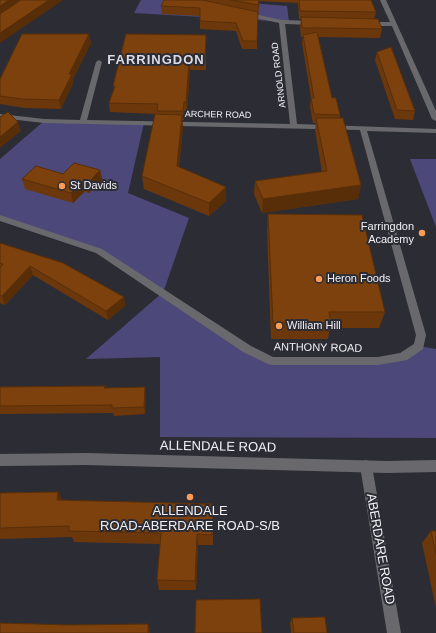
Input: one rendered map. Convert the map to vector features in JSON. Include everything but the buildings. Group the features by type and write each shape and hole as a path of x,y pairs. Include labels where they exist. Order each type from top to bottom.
{"street":[{"path":"383,0 436,119"},
{"path":"236,13 282,22 319,23"},
{"name":"ARNOLD ROAD","path":"282,22 294,126"},
{"path":"364,24 393,24"},
{"path":"83,122 99,62"},
{"name":"ARCHER ROAD","path":"0,116 44,121 294,126 436,131"},
{"name":"ANTHONY ROAD","path":"0,218 99,251 247,349 272,361 378,361 403,357 419,346 421,335 362,128"},
{"name":"ALLENDALE ROAD","path":"0,460 86,459 366,466 436,466"},
{"name":"ABERDARE ROAD","path":"366,466 394,633"}],"shaded area":[{"path":"141,0 213,0 287,6 289,22 134,13"},
{"path":"44,121 144,123 128,193 189,218 163,293 272,361 403,357 419,346 436,349 436,438 160,437 160,357 86,359 162,293 99,251 0,218 0,159"},
{"path":"410,159 436,159 436,227"}],"place":[{"name":"St Davids","path":"62,186"},
{"name":"Farringdon Academy","path":"422,233"},
{"name":"Heron Foods","path":"319,279"},
{"name":"William Hill","path":"279,326"},
{"name":"ALLENDALE ROAD-ABERDARE ROAD-S/B","path":"190,497"}],"district":[{"name":"FARRINGDON","path":"156,60"}]}
